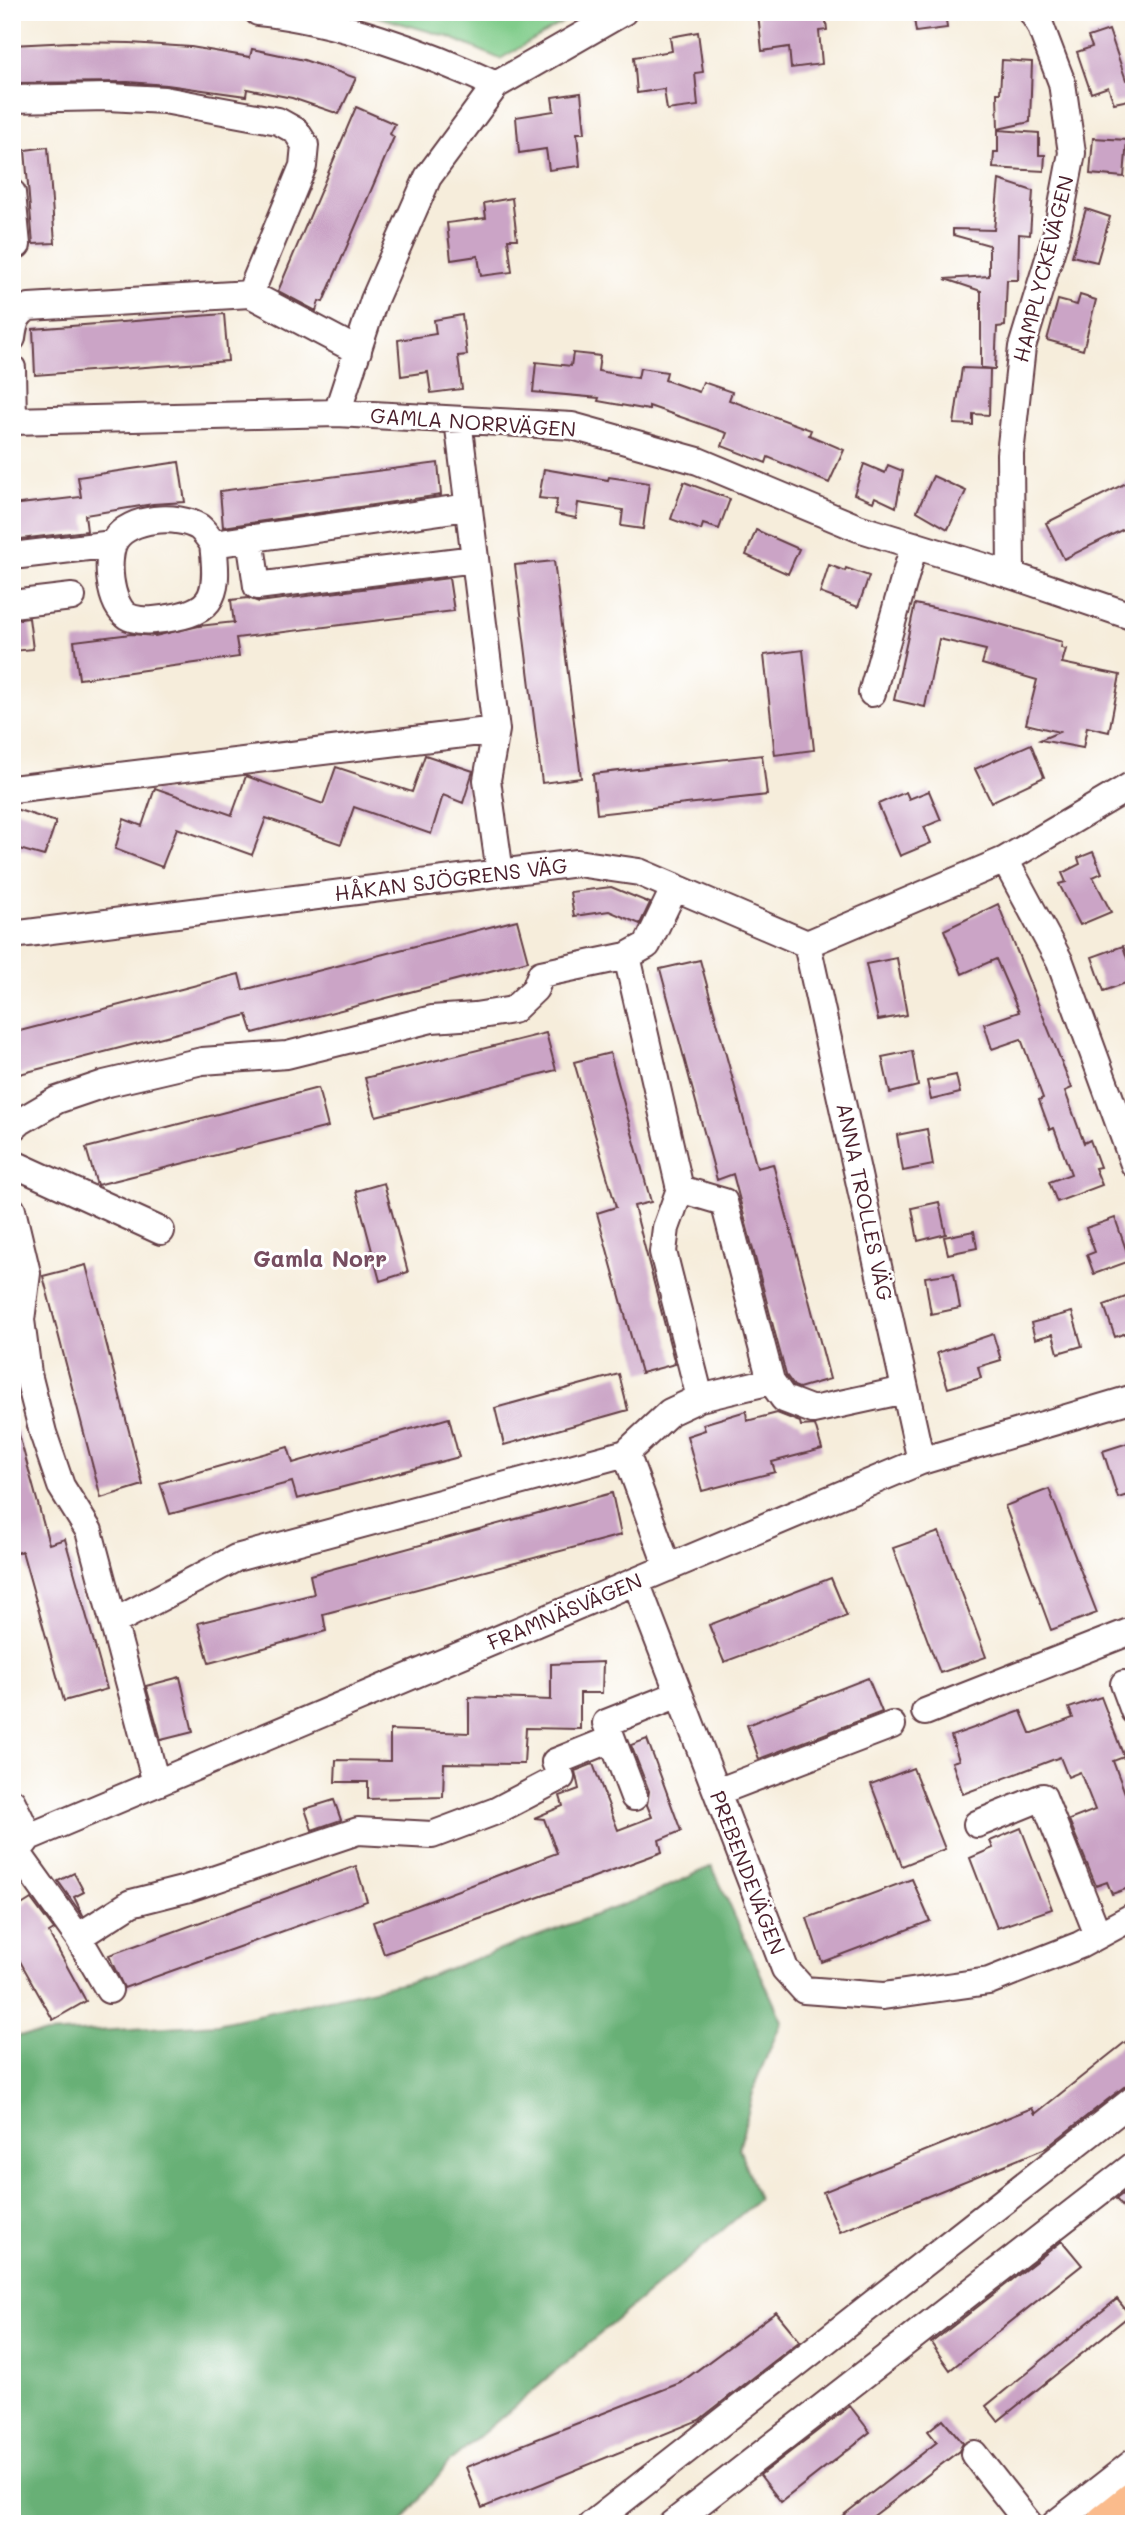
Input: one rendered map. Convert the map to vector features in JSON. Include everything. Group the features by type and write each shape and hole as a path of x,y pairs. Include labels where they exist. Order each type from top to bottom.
{"highway":[{"path":"1105,2524 1134,2501"},
{"path":"1126,2524 1134,2518"}],"street":[{"path":"258,12 296,16 352,31 464,70 496,85"},
{"path":"337,413 374,300 428,177 496,85 622,12"},
{"name":"HAMPLYCKEVÄGEN","path":"1011,575 1010,454 1021,346 1056,232 1072,153 1062,83 1040,25 1032,12"},
{"path":"12,99 108,97 164,100 278,121 296,131 305,145 303,166 250,294"},
{"path":"12,193 17,245"},
{"path":"12,338 14,324 20,312 29,307 250,294 358,351"},
{"path":"12,368 12,421"},
{"name":"GAMLA NORRVÄGEN","path":"12,421 337,413 572,426 698,461 858,528 1011,575 1134,617"},
{"path":"458,420 496,730 487,780 500,873"},
{"path":"213,544 468,507"},
{"path":"164,519 179,519 201,528 213,544 215,580 209,600 191,614 146,621 127,616 117,602 110,582 109,556 113,544 128,527 164,519"},
{"path":"250,538 257,586 475,559"},
{"path":"12,556 113,544"},
{"path":"872,693 915,545"},
{"path":"12,604 72,597"},
{"path":"12,789 496,730"},
{"path":"807,944 1005,860 1134,784"},
{"path":"1005,860 1060,962 1134,1164"},
{"name":"HÅKAN SJÖGRENS VÄG","path":"12,935 577,863 639,872 807,944"},
{"path":"12,1129 57,1100 104,1084 202,1061 287,1055 432,1019 513,1010 535,989 541,974 627,956 647,945 675,887"},
{"name":"ANNA TROLLES VÄG","path":"807,944 921,1461"},
{"path":"627,956 680,1189 666,1228 663,1252 700,1398"},
{"path":"12,1163 161,1231"},
{"path":"680,1189 724,1202 771,1381 784,1399 813,1410 905,1390"},
{"path":"12,1210 27,1273 21,1320 28,1374 43,1433 61,1486 89,1531 156,1783"},
{"path":"114,1622 236,1558 626,1453 670,1412 700,1398 771,1381"},
{"name":"FRAMNÄSVÄGEN","path":"19,1849 156,1783 921,1461 1134,1398"},
{"path":"626,1453 668,1568"},
{"name":"PREBENDEVÄGEN","path":"636,1582 785,1969 804,1990 883,1996 989,1981 1080,1945 1134,1916"},
{"path":"925,1712 1134,1630"},
{"path":"1124,1684 1134,1711"},
{"path":"634,1797 606,1723 679,1694"},
{"path":"716,1792 892,1725"},
{"path":"78,1937 131,1903 186,1889 358,1831 432,1835 496,1811 561,1777 555,1762 612,1739"},
{"path":"977,1824 1043,1797 1098,1935"},
{"path":"12,1802 19,1849 78,1937 109,1990"},
{"path":"592,2524 1134,2099"},
{"path":"672,2524 1134,2165"},
{"path":"974,2454 1029,2524"},
{"path":"1055,2524 1134,2462"}],"green space":[{"path":"361,12 581,12 500,59 449,37"},
{"path":"712,1866 782,2021 756,2081 739,2148 758,2200 449,2462 400,2524 12,2524 12,2036 217,2024 423,1978 650,1895"}],"building":[{"path":"825,12 827,30 819,31 822,64 791,68 789,47 762,51 758,14"},
{"path":"913,12 945,12 947,28 916,32"},
{"path":"1109,30 1126,80 1134,77 1134,99 1114,103 1108,87 1091,93 1077,52 1092,47 1088,37"},
{"path":"698,32 703,72 695,73 698,106 667,110 664,89 637,93 634,57 672,51 670,37"},
{"path":"71,42 191,47 250,57 252,49 304,60 356,78 339,114 292,98 247,89 246,96 128,82 13,83 12,45"},
{"path":"1002,60 1032,62 1030,122 998,129 997,93 1000,93"},
{"path":"581,93 585,133 577,133 580,166 549,170 546,149 519,153 516,117 554,111 552,97"},
{"path":"356,107 395,124 390,134 394,137 323,302 319,301 316,311 278,291"},
{"path":"998,130 1039,133 1039,155 1045,155 1044,171 993,168 994,152 998,152"},
{"path":"1093,138 1127,140 1124,177 1090,174"},
{"path":"48,147 55,243 33,244 25,150"},
{"path":"999,180 1033,191 1030,235 1019,234 1018,280 1007,280 1005,326 997,327 995,369 981,368 981,291 945,279 989,276 989,245 953,235 953,229 994,230"},
{"path":"512,198 517,239 508,239 512,272 481,276 478,256 451,260 447,223 486,218 484,203"},
{"path":"1086,209 1110,217 1097,262 1072,256"},
{"path":"1080,295 1096,300 1083,350 1047,340 1058,300 1077,305"},
{"path":"224,314 228,361 35,375 33,329"},
{"path":"462,315 467,355 458,356 462,389 431,393 428,372 401,376 398,340 436,334 434,320"},
{"path":"573,353 600,356 598,371 638,378 640,368 667,372 665,380 699,392 703,382 732,392 729,400 811,430 809,435 844,450 829,483 768,457 766,463 722,446 727,433 649,406 649,410 598,401 599,398 533,392 536,362 571,366"},
{"path":"962,368 990,369 989,415 973,414 973,425 954,424"},
{"path":"179,462 185,502 153,504 85,515 87,531 12,540 12,505 81,497 78,477"},
{"path":"438,463 441,495 223,527 220,491"},
{"path":"864,464 885,473 888,465 903,471 896,507 875,497 873,502 854,494"},
{"path":"544,469 608,480 609,477 649,483 643,529 621,526 623,510 578,503 576,518 555,514 557,500 539,498"},
{"path":"933,476 966,491 948,529 917,511"},
{"path":"1134,479 1134,524 1064,559 1046,523"},
{"path":"684,482 730,499 719,529 703,524 701,530 671,519"},
{"path":"756,530 799,549 788,574 746,555"},
{"path":"554,561 581,778 542,783 515,565"},
{"path":"829,565 869,576 858,607 820,593"},
{"path":"449,578 454,611 236,638 239,657 79,679 74,641 131,634 155,636 199,626 234,622 231,600 248,598 259,602"},
{"path":"915,604 975,617 1062,642 1061,648 1066,649 1062,663 1120,675 1109,732 1087,727 1083,748 1040,740 1059,732 1026,724 1037,680 982,664 986,650 939,639 925,707 894,700"},
{"path":"29,618 33,649 12,651 12,620"},
{"path":"803,650 814,750 775,755 764,655"},
{"path":"1031,744 1044,777 991,802 975,769"},
{"path":"425,755 473,771 463,803 443,795 431,834 354,807 341,844 266,818 252,855 177,828 162,867 115,849 124,819 142,826 155,788 232,815 246,776 323,804 336,767 412,792"},
{"path":"762,755 767,795 597,814 593,774"},
{"path":"929,791 941,820 924,827 931,843 900,856 878,804 906,792 909,799"},
{"path":"12,808 56,822 44,856 12,847"},
{"path":"1093,852 1102,873 1093,877 1111,912 1080,925 1059,884 1066,882 1062,873 1080,864 1078,858"},
{"path":"611,887 650,903 640,924 609,911 574,916 570,892"},
{"path":"998,904 1072,1088 1065,1091 1084,1143 1090,1140 1100,1167 1095,1168 1102,1185 1057,1202 1049,1182 1071,1174 1054,1128 1050,1130 1039,1100 1043,1098 1021,1039 992,1049 984,1024 1019,1012 996,959 962,974 944,930"},
{"path":"517,920 528,961 253,1033 247,1015 12,1076 12,1033 239,974 243,990"},
{"path":"1123,946 1134,980 1104,991 1092,957"},
{"path":"897,958 907,1015 878,1020 866,964"},
{"path":"700,960 757,1168 773,1164 830,1379 799,1388 794,1386 786,1375 733,1174 717,1180 660,969"},
{"path":"546,1033 556,1070 376,1116 365,1078"},
{"path":"912,1051 918,1086 890,1093 882,1057"},
{"path":"610,1053 651,1202 634,1206 675,1364 641,1373 597,1213 616,1207 574,1062"},
{"path":"956,1075 960,1093 931,1100 927,1081"},
{"path":"318,1088 328,1127 97,1185 86,1148"},
{"path":"927,1129 933,1165 903,1171 897,1135"},
{"path":"384,1183 408,1272 380,1281 356,1191"},
{"path":"939,1202 946,1234 918,1241 912,1208"},
{"path":"1115,1218 1130,1261 1094,1274 1087,1255 1095,1252 1086,1228"},
{"path":"974,1231 977,1248 948,1254 944,1237"},
{"path":"86,1265 143,1485 101,1498 43,1276"},
{"path":"954,1273 960,1308 931,1314 925,1277"},
{"path":"1134,1294 1134,1330 1115,1337 1104,1305"},
{"path":"1072,1312 1082,1346 1058,1353 1053,1334 1035,1339 1031,1323"},
{"path":"993,1334 1001,1360 978,1367 981,1378 948,1388 937,1353"},
{"path":"619,1374 628,1410 504,1445 495,1408"},
{"path":"746,1411 747,1421 777,1413 800,1422 801,1426 815,1425 822,1449 772,1462 775,1472 702,1491 687,1436 705,1430 703,1424"},
{"path":"449,1418 459,1457 297,1499 292,1482 170,1514 160,1483 288,1447 293,1463"},
{"path":"12,1431 18,1431 49,1544 65,1539 107,1689 64,1701 22,1551 12,1554"},
{"path":"1134,1441 1134,1493 1118,1498 1103,1451"},
{"path":"1049,1489 1097,1613 1051,1630 1005,1506"},
{"path":"612,1493 621,1535 323,1614 326,1631 209,1663 198,1623 314,1594 310,1575"},
{"path":"939,1532 986,1657 940,1673 893,1548"},
{"path":"831,1578 847,1616 724,1662 709,1625"},
{"path":"603,1662 602,1693 580,1693 580,1729 526,1728 524,1764 444,1763 443,1797 368,1799 368,1782 335,1782 336,1760 390,1761 390,1730 469,1733 469,1697 551,1700 551,1664"},
{"path":"180,1677 193,1732 161,1740 146,1686"},
{"path":"868,1678 882,1712 759,1759 747,1725"},
{"path":"1101,1697 1124,1757 1113,1761 1134,1817 1134,1886 1112,1894 1107,1882 1096,1886 1069,1820 1095,1810 1080,1772 1068,1777 1060,1757 963,1794 952,1762 959,1760 951,1736 1021,1711 1030,1733 1033,1733 1073,1718 1069,1708"},
{"path":"647,1739 681,1831 659,1840 662,1852 384,1954 373,1922 557,1853 544,1819 534,1818 563,1806 560,1796 579,1789 575,1771 593,1764 618,1830 652,1817 647,1805 649,1791 631,1745"},
{"path":"913,1768 945,1849 902,1866 871,1784"},
{"path":"334,1800 341,1820 312,1830 305,1809"},
{"path":"1021,1828 1052,1909 997,1928 970,1858 993,1848 990,1841"},
{"path":"356,1866 367,1901 124,1988 109,1955"},
{"path":"74,1873 84,1892 74,1897 83,1915 58,1881"},
{"path":"912,1879 930,1921 822,1962 807,1918"},
{"path":"31,1899 54,1930 49,1933 86,2001 53,2020 12,1947 12,1911"},
{"path":"1134,2035 1134,2084 1124,2087 1046,2148 840,2232 823,2192 1032,2108 1035,2114"},
{"path":"1134,2185 1134,2220 1116,2199"},
{"path":"1062,2241 1082,2265 950,2370 931,2343"},
{"path":"1117,2299 1130,2315 998,2421 986,2406"},
{"path":"776,2312 800,2341 699,2420 482,2508 466,2467 680,2383"},
{"path":"850,2406 870,2432 781,2502 760,2475"},
{"path":"943,2419 963,2443 959,2451 863,2524 832,2524 937,2442 928,2431"}],"district":[{"name":"Gamla Norr","path":"320,1259"}]}
